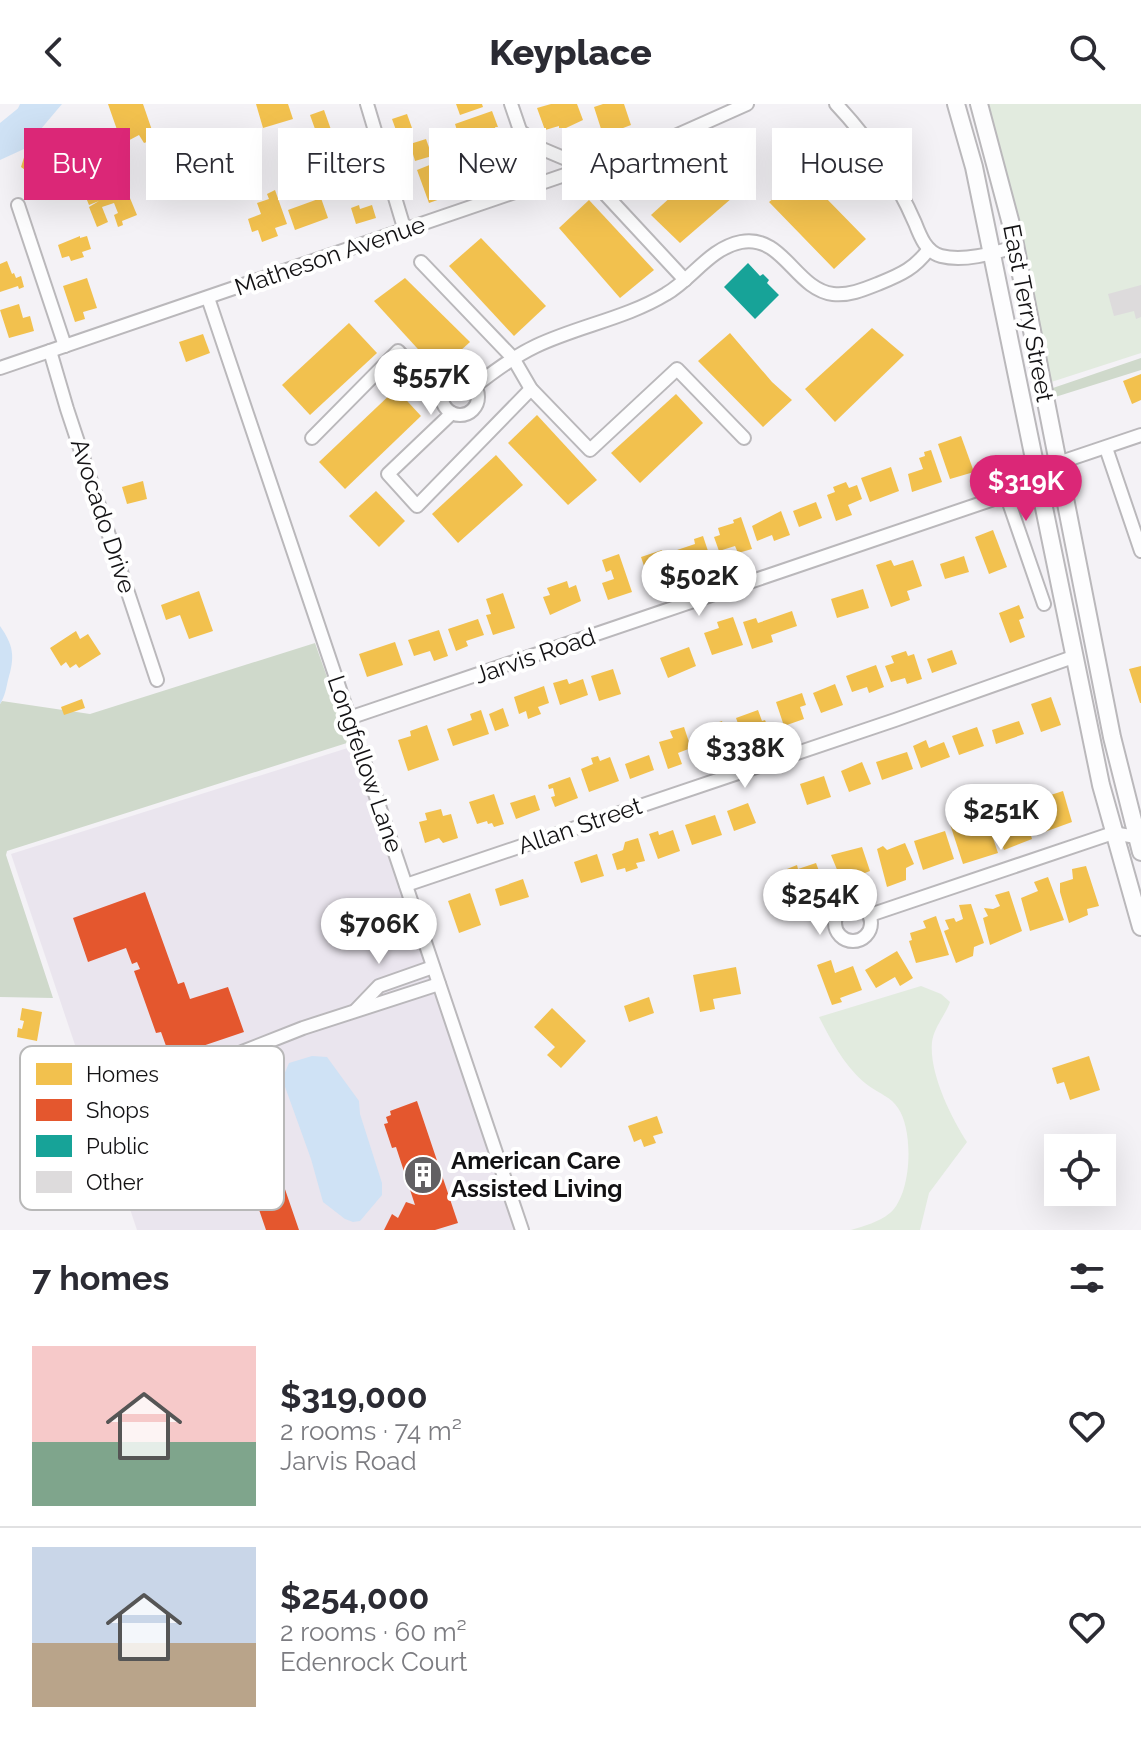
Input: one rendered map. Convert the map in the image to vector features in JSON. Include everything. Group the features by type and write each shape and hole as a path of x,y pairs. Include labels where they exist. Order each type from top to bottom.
{"street":[{"path":"367,104 405,231"},
{"path":"511,104 520,128"},
{"name":"Matheson Avenue","path":"693,128 745,104"},
{"path":"836,104 881,157 899,187 920,237 929,249 941,256 982,256 1015,247"},
{"path":"956,104 974,167 1073,657 1113,833 1141,927"},
{"name":"East Terry Street","path":"979,104 1015,247 1112,737 1139,841"},
{"name":"Matheson Avenue","path":"0,368 491,200"},
{"path":"611,200 685,280"},
{"path":"18,205 65,346"},
{"path":"474,387 513,358 537,346 659,298 725,248 752,241 769,246 810,284 820,290 841,294 862,290 908,272 929,249"},
{"path":"421,262 513,358 531,389 590,450 677,369 744,438"},
{"name":"Longfellow Lane","path":"208,298 522,1230"},
{"name":"Avocado Drive","path":"50,351 157,680"},
{"path":"312,438 398,351 432,388 442,393"},
{"path":"454,380 465,380 474,387 478,398 473,409 463,414 452,413 444,404 442,393 454,380"},
{"path":"452,413 388,474 417,506 531,389"},
{"path":"1058,463 1141,435"},
{"path":"1106,448 1141,551"},
{"name":"Jarvis Road","path":"349,718 1038,484"},
{"path":"1006,494 1044,604"},
{"name":"Allan Street","path":"406,885 1073,657"},
{"path":"870,915 1113,833 1139,841"},
{"path":"354,1012 379,986 433,967"},
{"path":"257,1046 439,984"}],"shaded area":[{"path":"979,104 1141,104 1141,353 1042,385"},
{"path":"354,746 518,1230 137,1230 130,1210 284,1210 284,1046 75,1046 11,854"},
{"path":"921,986 941,994 950,1002 933,1037 932,1054 942,1094 967,1142 929,1193 920,1230 851,1230 881,1219 897,1204 906,1177 907,1131 895,1104 853,1072 819,1017"}],"green space":[{"path":"1141,358 1141,370 1052,398 1050,389"},
{"path":"315,643 350,742 7,851 53,998 0,997 2,701 90,714"}],"water":[{"path":"20,104 62,104 42,128 24,128 24,149 0,160 0,139"},
{"path":"0,626 11,646 12,658 0,704"},
{"path":"312,1056 327,1057 359,1101 360,1114 382,1183 382,1195 360,1221 345,1219 323,1202 284,1084 289,1063"}],"building: Homes":[{"path":"108,104 143,104 151,128 146,128 146,142 139,135 130,140 130,128 116,128"},
{"path":"256,104 288,104 293,119 263,128"},
{"path":"456,104 482,104 483,107 460,115"},
{"path":"551,104 577,104 583,120 566,128 559,126 546,130 537,108"},
{"path":"624,104 631,125 601,128 594,107"},
{"path":"324,110 330,128 315,128 310,115"},
{"path":"492,111 498,127 456,128 455,124"},
{"path":"407,114 412,128 395,128 392,119"},
{"path":"426,139 429,157 415,161 413,143"},
{"path":"429,165 429,200 437,200 429,203 417,170"},
{"path":"275,190 287,224 275,228 278,236 262,242 258,230 252,232 248,219 261,214 257,203 269,199 267,194"},
{"path":"130,198 137,215 122,221 123,225 118,227 114,203 102,207 108,222 97,227 89,207 99,201 89,205 87,200"},
{"path":"322,200 328,218 295,230 288,210"},
{"path":"589,200 654,270 620,298 559,228"},
{"path":"668,200 730,200 680,243 651,215"},
{"path":"828,200 866,239 834,269 769,202"},
{"path":"359,205 360,209 372,205 376,218 356,224 351,208"},
{"path":"87,236 91,249 82,252 84,257 71,261 69,256 62,258 58,245"},
{"path":"481,238 546,306 514,336 449,266"},
{"path":"7,261 12,274 16,278 21,276 24,287 0,292 0,264"},
{"path":"87,278 97,308 83,312 85,319 75,322 63,286"},
{"path":"405,278 470,342 438,371 374,301"},
{"path":"19,304 23,318 30,316 34,331 9,338 0,310"},
{"path":"349,323 377,353 310,415 282,385"},
{"path":"872,328 904,355 835,422 805,389"},
{"path":"730,333 772,382 792,400 763,427 698,361"},
{"path":"203,334 210,353 186,362 179,342"},
{"path":"1141,374 1141,400 1132,404 1123,381"},
{"path":"396,389 421,416 345,489 319,462"},
{"path":"676,394 703,423 640,483 611,453"},
{"path":"537,415 597,480 568,505 508,443"},
{"path":"961,436 974,472 950,479 938,444"},
{"path":"931,450 942,482 912,492 908,474 923,469 919,458"},
{"path":"496,455 523,485 458,543 432,514"},
{"path":"891,467 899,491 870,502 861,478"},
{"path":"143,481 147,499 127,504 122,487"},
{"path":"846,482 849,488 857,485 862,499 848,505 852,515 836,521 827,495 835,492 833,487"},
{"path":"376,491 405,521 379,547 349,516"},
{"path":"816,502 822,518 799,527 793,511"},
{"path":"781,511 790,535 774,541 772,535 757,541 752,526"},
{"path":"741,517 752,549 738,553 735,546 719,551 714,537 720,535 718,528"},
{"path":"993,530 1007,567 989,574 975,537"},
{"path":"703,536 712,563 702,567 700,560 682,566 677,550 695,544 694,539"},
{"path":"662,550 668,568 656,572 659,581 650,584 641,557"},
{"path":"619,554 632,592 608,600 602,583 614,579 611,570 606,572 602,560"},
{"path":"964,556 969,572 945,579 940,564"},
{"path":"891,560 894,566 913,560 922,586 907,591 910,600 891,607 876,565"},
{"path":"567,581 569,588 576,585 581,601 550,615 543,597 550,595 547,588"},
{"path":"863,589 869,608 837,618 831,599"},
{"path":"199,591 213,631 189,639 180,615 166,620 161,605"},
{"path":"503,593 515,628 493,635 486,615 491,614 486,599"},
{"path":"1019,605 1024,618 1019,620 1025,637 1010,643 999,613"},
{"path":"792,611 797,626 771,635 773,642 752,649 743,622 756,618 758,623"},
{"path":"733,617 743,645 712,655 704,633 719,628 717,622"},
{"path":"478,619 484,635 466,641 468,646 456,651 448,629"},
{"path":"439,630 448,656 434,661 430,651 414,656 408,640"},
{"path":"76,631 80,639 88,634 101,654 79,668 76,664 70,668 66,662 61,666 50,648"},
{"path":"395,642 403,665 367,677 359,654"},
{"path":"689,647 696,666 668,678 660,658"},
{"path":"952,650 957,664 932,673 927,659"},
{"path":"906,651 908,656 914,654 922,679 907,684 905,678 891,682 885,666 894,663 891,656"},
{"path":"876,665 884,687 869,693 867,687 852,692 846,676"},
{"path":"1141,666 1141,703 1140,703 1129,669"},
{"path":"613,669 621,694 599,701 591,676"},
{"path":"567,679 569,684 583,679 588,695 560,705 553,683"},
{"path":"835,684 843,705 821,713 813,693"},
{"path":"544,686 549,703 538,707 541,714 528,719 526,711 519,714 514,697"},
{"path":"802,693 806,705 800,707 804,719 784,726 776,702"},
{"path":"1051,697 1061,725 1041,732 1031,704"},
{"path":"82,699 85,708 64,715 61,707"},
{"path":"503,708 509,726 495,731 489,714"},
{"path":"481,710 489,734 453,746 447,729 472,720 470,714"},
{"path":"758,710 767,725 764,727 766,732 744,740 736,718"},
{"path":"722,721 729,743 702,752 694,731"},
{"path":"1019,721 1024,734 996,744 992,730"},
{"path":"427,725 439,760 408,771 398,740 411,736 410,731"},
{"path":"684,727 691,748 678,753 682,764 668,769 659,742 673,738 670,731"},
{"path":"977,727 984,746 959,755 952,736"},
{"path":"926,740 929,748 944,742 950,757 921,768 913,746"},
{"path":"907,752 913,769 882,780 876,762"},
{"path":"649,755 654,770 630,779 625,764"},
{"path":"598,756 600,761 610,757 619,781 589,792 581,769 593,764 591,758"},
{"path":"862,762 871,784 849,792 841,771"},
{"path":"824,776 831,797 807,805 800,784"},
{"path":"570,777 578,798 555,807 551,797 555,796 553,788 549,789 548,785"},
{"path":"1063,791 1072,822 1039,834 1029,802"},
{"path":"494,794 504,824 494,827 487,821 477,824 469,802"},
{"path":"535,795 540,810 516,819 510,803"},
{"path":"1020,798 1032,839 1004,850 988,808"},
{"path":"748,803 756,823 734,831 727,811"},
{"path":"441,809 443,816 451,814 458,838 443,843 439,838 425,843 419,822 427,820 425,813"},
{"path":"984,811 998,853 963,864 950,824"},
{"path":"715,815 722,835 692,845 685,825"},
{"path":"673,830 680,851 658,859 649,834 658,831 659,835"},
{"path":"945,831 954,859 923,870 914,841"},
{"path":"638,838 645,861 636,863 638,868 626,872 625,868 617,870 612,854 623,850 625,842"},
{"path":"905,843 914,864 906,868 906,880 887,887 877,849 883,846 887,850"},
{"path":"862,847 870,871 857,876 855,871 845,875 843,870 838,872 831,855"},
{"path":"597,854 604,876 581,883 574,862"},
{"path":"816,863 825,887 808,893 811,901 799,905 787,869"},
{"path":"1086,866 1099,906 1087,909 1088,915 1069,923 1060,883 1073,879 1072,869"},
{"path":"1048,877 1064,920 1030,931 1021,898 1038,891 1034,882"},
{"path":"523,879 529,897 500,906 495,889"},
{"path":"1009,891 1022,931 990,945 983,918 988,916 984,908 1000,906 995,895"},
{"path":"470,893 481,925 459,933 448,901"},
{"path":"971,904 984,943 974,947 973,956 956,963 944,931 949,929 945,920 954,918 956,922 963,919 959,905"},
{"path":"936,916 949,955 916,963 909,941 912,940 910,933 926,928 923,921"},
{"path":"897,951 913,978 900,986 895,977 876,988 865,970"},
{"path":"831,960 835,973 853,966 862,990 840,998 842,1002 832,1005 817,965"},
{"path":"736,967 741,994 713,999 715,1009 700,1012 693,975"},
{"path":"649,997 654,1013 629,1022 624,1006"},
{"path":"22,1008 42,1012 37,1041 17,1037 18,1028 22,1029 24,1021 20,1020"},
{"path":"552,1008 586,1041 561,1068 547,1055 555,1047 534,1027"},
{"path":"1089,1056 1100,1090 1070,1100 1064,1082 1057,1084 1052,1068"},
{"path":"657,1116 663,1133 653,1136 656,1143 644,1147 641,1139 634,1142 628,1126"}],"building: Shops":[{"path":"145,892 178,984 184,982 190,999 228,987 244,1032 203,1046 166,1046 161,1032 156,1033 134,971 140,969 137,962 132,964 126,948 88,962 73,918"},
{"name":"American Care Assisted Living","path":"417,1101 458,1223 435,1230 384,1230 392,1214 398,1218 406,1202 415,1205 396,1147 392,1148 384,1124 388,1123 386,1117 391,1115 390,1111"},
{"path":"284,1186 299,1230 266,1230 259,1210 284,1210"}],"building: Public":[{"path":"748,263 760,276 763,274 769,280 767,283 779,295 755,319 724,287"}],"building: Other":[{"path":"1141,285 1141,317 1136,319 1134,311 1114,316 1108,294"}],"waterway":[{"path":"0,137 41,104"}],"place":[{"name":"American Care Assisted Living","path":"423,1175"}]}
